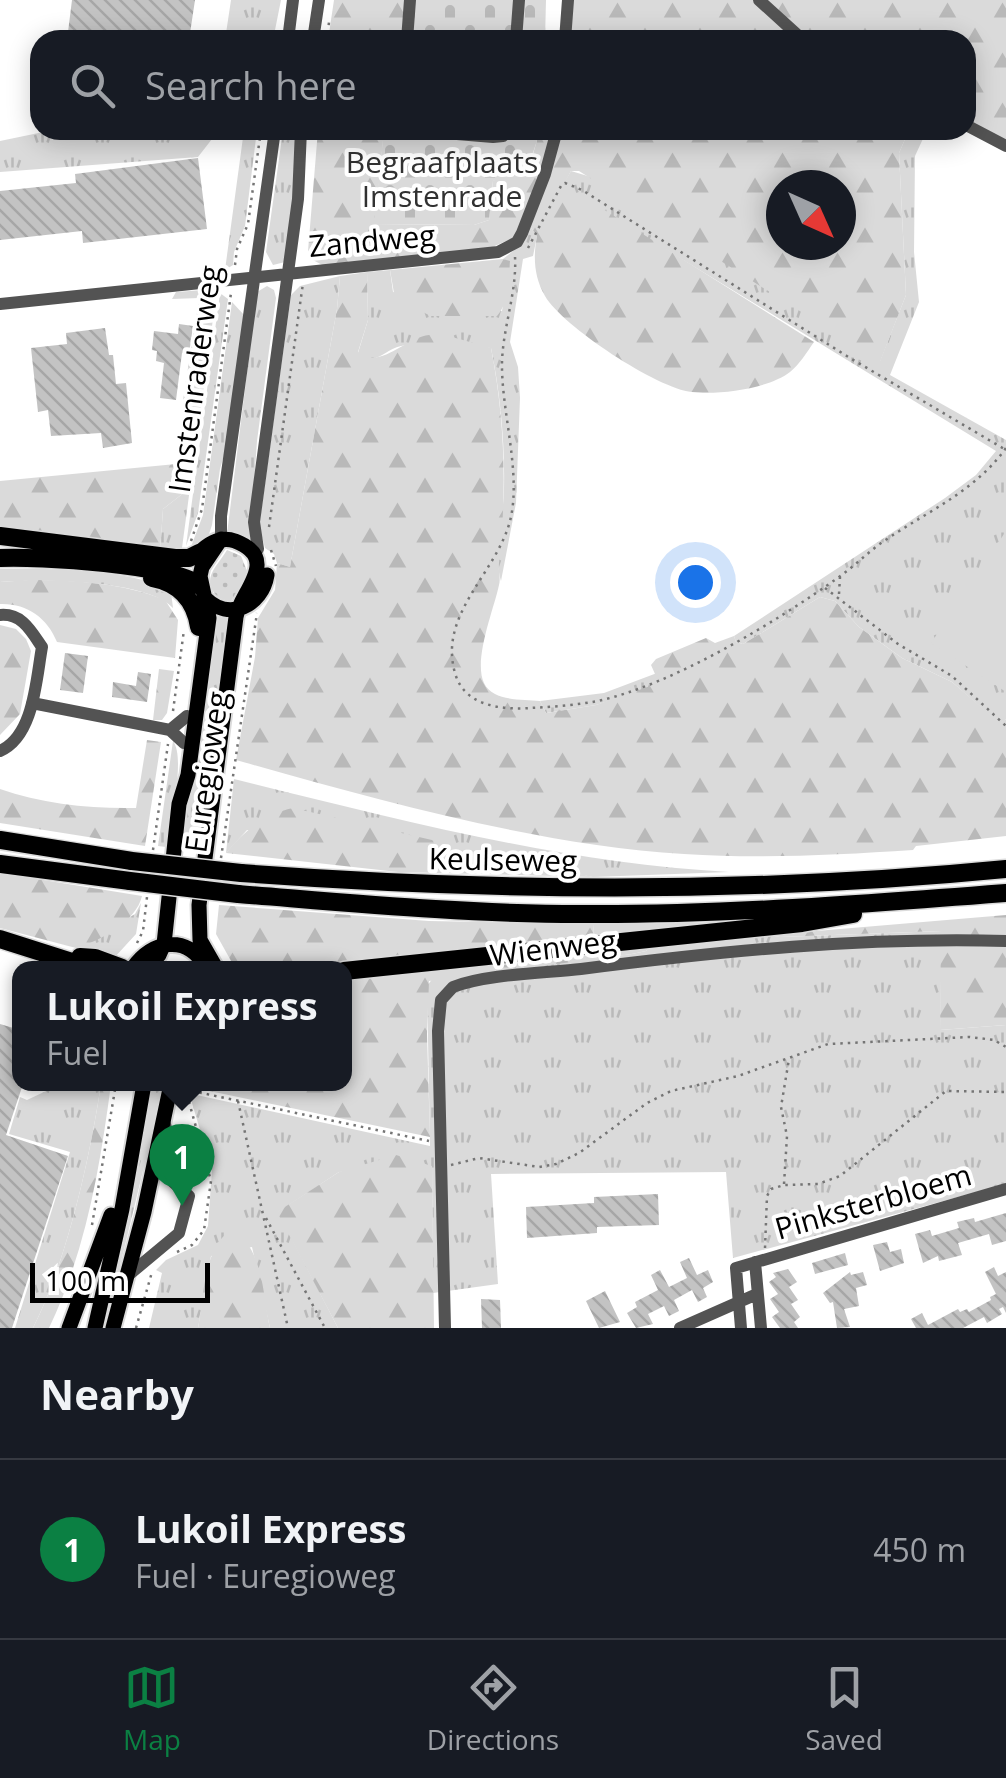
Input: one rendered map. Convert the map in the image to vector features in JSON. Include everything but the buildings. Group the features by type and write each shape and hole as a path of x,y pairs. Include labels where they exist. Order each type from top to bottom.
{"highway":[{"path":"0,536 204,549"},
{"path":"0,558 48,558 182,575 202,592"},
{"path":"134,568 147,577 170,583 187,596 197,613 191,623"},
{"name":"Keulseweg","path":"6,840 132,861 241,873 473,887 790,885 1006,869"},
{"name":"Keulseweg","path":"0,864 238,894 402,907 578,914 792,908 1006,893"},
{"path":"352,970 802,923 962,896"},
{"path":"0,939 71,961"},
{"path":"56,956 65,961"},
{"path":"56,956 103,961"}],"main road":[{"path":"241,544 251,553 256,566 248,609 216,608 202,592 204,549 241,544"},
{"path":"248,609 267,580 264,546"},
{"name":"Euregioweg","path":"158,947 179,804 188,775 209,618 202,592"},
{"name":"Euregioweg","path":"200,951 199,905 235,643 248,609"},
{"path":"179,804 191,623"},
{"path":"142,961 158,947 182,945 200,951 209,961"},
{"path":"154,961 160,956 158,947"},
{"path":"200,951 204,961"},
{"path":"86,1328 117,1212 134,1091"},
{"path":"94,1328 143,1091"},
{"path":"114,1328 173,1091"},
{"path":"69,1328 117,1212"}],"street":[{"path":"289,30 293,0"},
{"path":"315,30 319,0"},
{"path":"408,30 410,0"},
{"path":"517,30 519,0"},
{"path":"566,30 568,0"},
{"path":"759,0 791,30"},
{"path":"976,130 1006,146"},
{"name":"Imstenraderweg","path":"204,549 221,516 274,140"},
{"path":"264,546 254,522 298,200 301,140"},
{"path":"508,248 522,233 554,140"},
{"name":"Zandweg","path":"0,304 446,259 508,248"},
{"path":"0,614 25,622 42,647 32,703 17,740 0,751"},
{"path":"32,703 170,730 184,744"},
{"path":"170,730 187,716"},
{"name":"Wienweg","path":"445,1328 440,1005 443,996 458,984 783,947 888,940 1006,941"},
{"path":"126,1278 179,1233 189,1196 173,1182 176,1165 164,1119"},
{"name":"Pinksterbloem","path":"759,1260 1006,1189"},
{"path":"117,1212 144,1212"},
{"path":"741,1328 736,1268 759,1260 760,1328"},
{"path":"680,1328 757,1294"}],"path":[{"name":"Imstenraderweg","path":"204,549 202,509 233,278 237,249 248,224 260,140"},
{"path":"565,183 1005,450 976,482 885,540 824,587 726,646 653,682 599,700 506,708 475,701 460,686 454,670 452,641 457,622 510,520 510,444 502,367 515,258 508,248 520,252 530,246 565,183"},
{"path":"268,530 304,271"},
{"path":"264,546 276,570"},
{"path":"839,596 840,576"},
{"path":"824,587 898,644 952,676 1006,726"},
{"name":"Euregioweg","path":"220,871 248,609"},
{"name":"Euregioweg","path":"152,860 170,730 191,623"},
{"path":"134,946 143,931 148,895"},
{"path":"440,1168 478,1158 538,1167 556,1164 579,1153 671,1090 738,1076 812,1048 850,1041 970,1036 994,1040 1006,1047"},
{"path":"784,1185 787,1136 781,1107 789,1057"},
{"path":"759,1260 771,1189 804,1186 840,1176 913,1114 950,1090 1006,1092"},
{"path":"90,1233 115,1091"},
{"path":"197,1091 440,1144"},
{"path":"238,1102 288,1328"},
{"path":"263,1213 325,1328"}],"green space":[{"path":"231,0 281,0 275,30 226,30"},
{"path":"334,0 405,0 402,30 330,30"},
{"path":"405,0 546,0 545,30 402,30"},
{"path":"570,0 754,0 786,30 568,30"},
{"path":"766,0 1006,0 1006,142 976,126 976,30 799,30"},
{"path":"30,135 30,140 211,140 198,157 0,172 0,141"},
{"path":"243,140 256,140 245,226 233,265 225,270"},
{"path":"282,140 296,140 285,262 273,265 266,252"},
{"path":"317,140 383,140 375,224 474,225 489,220 493,181 531,161 537,140 551,140 543,173 515,237 488,249 326,267 313,260 308,251"},
{"name":"Begraafplaats Imstenrade","path":"383,140 537,140 521,170 493,181 489,220 474,225 374,224"},
{"path":"556,140 905,140 899,153 906,295 880,362 579,171 571,171 563,186 814,342 793,369 769,383 716,393 677,388 635,368 570,323 545,296 535,259 537,236 529,225"},
{"path":"905,140 922,140 915,156 914,252 919,302 890,375 1006,440 1006,719 1000,724 952,682 902,658 859,627 835,601 820,597 743,644 736,642 734,636 945,498 976,475 996,451 562,186 571,171 591,177 880,361 906,295 899,153"},
{"path":"529,225 537,236 533,256 523,259 510,342 518,367 520,398 516,503 501,581 498,560 504,453 491,348 422,344 401,346 370,359 358,353 368,320 367,272 390,270 393,292 502,311 510,262 503,259 523,243"},
{"path":"510,261 509,283 497,316 431,316 395,299 390,270"},
{"path":"367,272 368,320 358,352 366,357 384,355 429,335 491,348 502,428 504,482 500,582 481,661 488,689 509,698 540,701 546,713 596,705 659,683 651,665 656,659 706,638 715,643 734,636 736,642 743,644 820,597 835,601 859,627 902,658 952,682 1000,723 1006,719 1006,836 916,846 913,850 827,855 713,855 628,849 458,819 236,760 255,657 258,618 275,590 277,563 290,567 340,276"},
{"path":"340,276 290,567 277,563 274,554 265,548 259,527 291,295 300,286"},
{"path":"267,286 274,290 276,298 257,441 250,541 227,534 257,292"},
{"path":"217,289 201,408 183,400 199,298 172,299 176,292"},
{"path":"220,293 228,299 198,513 186,546"},
{"path":"232,302 245,316 229,438 208,537 189,552 203,515"},
{"path":"188,401 201,408 190,488 163,509 160,552 0,530 0,481 176,464 180,461"},
{"path":"190,488 182,548 160,552 163,509"},
{"path":"1006,531 1006,692 931,643"},
{"path":"227,550 241,556 247,571 242,587 230,602 217,597 210,584 212,572"},
{"path":"0,569 88,571 136,578 171,592 173,608 159,598 116,586 64,581 0,582"},
{"path":"0,582 98,584 165,600 178,620 175,658 57,642 48,625 34,613 0,604"},
{"path":"217,613 229,616 198,850 180,849 207,653"},
{"path":"0,625 16,629 31,651 20,714 0,735"},
{"path":"159,669 174,671 167,713 162,720 153,720"},
{"path":"657,673 660,683 652,688 596,705 546,713 540,701 604,693"},
{"path":"147,740 161,742 145,846 0,823 0,789 67,804 136,808"},
{"path":"173,741 178,776 166,847 158,846"},
{"path":"234,779 541,849 729,872 593,877 535,866 247,830 226,853"},
{"path":"293,808 593,877 398,872 226,853 256,824"},
{"path":"0,873 142,896 125,922 96,941 76,948 0,928"},
{"path":"141,903 136,934 114,958 76,948 135,914"},
{"path":"219,905 429,921 593,924 594,939 352,963 231,961 216,934"},
{"path":"1006,915 1006,1025 940,1030 941,931 769,935"},
{"path":"775,922 594,939 593,924"},
{"path":"942,931 940,1030 1006,1025 1006,1184 733,1258 726,1172 491,1174 498,1284 433,1293 432,1166 339,1172 278,1212 338,1328 270,1328 252,1247 211,1256 198,1328 149,1328 162,1273 156,1270 166,1260 198,1245 208,1226 212,1170 192,1094 430,1146 427,986 433,978 632,954 646,951 653,944 769,935"},
{"path":"653,944 646,951 632,954 429,981 430,1137 209,1091 352,1091 352,978"},
{"path":"46,1091 100,1091 76,1209 56,1272 33,1328 15,1328 70,1152 9,1134 20,1097 27,1100"},
{"path":"100,1091 110,1091 96,1177 73,1269 49,1328 33,1328 76,1209"},
{"path":"147,1091 162,1091 105,1328 98,1328"},
{"path":"396,1155 432,1166 434,1328 338,1328 277,1212 339,1172"},
{"path":"231,1230 242,1237 256,1259 270,1328 198,1328 210,1261"}],"place":[{"name":"Lukoil Express","path":"182,1206"}]}
